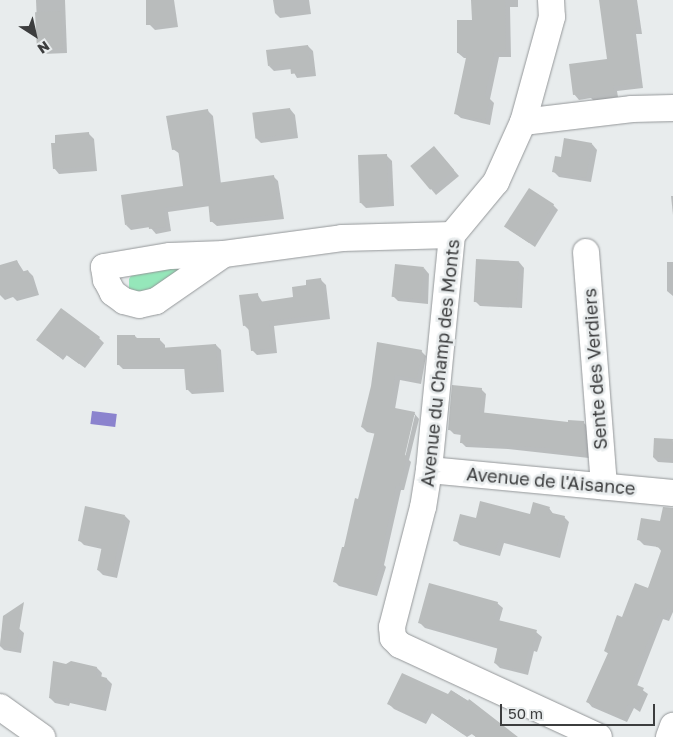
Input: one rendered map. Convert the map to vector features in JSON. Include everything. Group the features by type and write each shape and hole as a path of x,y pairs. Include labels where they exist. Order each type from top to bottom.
{"street":[{"name":"Avenue du Champ des Monts","path":"551,0 552,17 523,122 496,182 452,235 430,470 423,507 392,627 393,638 400,645 598,737"},
{"path":"523,122 632,109 673,108"},
{"path":"224,254 342,238 452,235"},
{"name":"Sente des Verdiers","path":"586,252 604,486"},
{"name":"Avenue de l'Aisance","path":"430,470 673,493"},
{"path":"0,706 42,737"},
{"path":"669,737 673,726"}],"green space":[{"path":"189,261 154,295 129,291 129,279 134,271"}],"shaded area":[{"path":"92,411 117,414 115,427 90,424"}],"building":[{"path":"146,0 170,0 170,25 146,25"},
{"path":"471,0 505,0 506,52 494,52 485,96 490,97 485,120 454,114 467,53 457,53 457,20 472,20"},
{"path":"599,0 633,0 637,29 632,30 638,83 613,86 614,93 588,96 588,93 573,95 569,64 607,59"},
{"path":"61,11 63,48 37,49 35,12"},
{"path":"308,45 311,71 291,74 290,64 268,66 266,50"},
{"path":"290,108 293,134 255,138 252,113"},
{"path":"208,109 217,183 274,175 279,214 210,222 208,200 164,208 166,227 149,229 148,222 125,225 121,195 183,186 178,149 172,150 166,116"},
{"path":"89,132 92,166 53,169 51,143 55,143 55,135"},
{"path":"564,138 592,143 586,178 552,172 555,156 561,157"},
{"path":"434,146 454,170 430,190 410,166"},
{"path":"387,154 389,202 360,203 358,155"},
{"path":"529,188 554,204 529,243 504,227"},
{"path":"476,259 519,261 517,304 474,302"},
{"path":"17,260 21,272 28,270 34,290 11,297 9,292 0,295 0,265"},
{"path":"395,264 424,267 420,300 392,297"},
{"path":"321,278 326,314 269,321 273,348 251,351 248,325 243,326 239,295 258,293 259,302 293,297 292,287 306,285 306,280"},
{"path":"61,308 100,337 79,364 61,351 58,356 36,340"},
{"path":"117,335 135,335 135,338 160,338 160,348 216,344 219,387 186,390 184,365 117,365"},
{"path":"377,342 422,350 417,379 395,375 390,407 415,412 405,455 407,456 399,486 396,486 380,561 382,561 372,591 333,582 342,547 344,547 355,498 358,499 375,431 361,427 371,386"},
{"path":"452,385 482,388 479,412 568,422 568,420 584,421 584,454 550,451 550,448 460,443 461,431 448,430"},
{"path":"654,438 673,439 672,458 653,457"},
{"path":"480,501 530,514 533,502 550,507 548,512 565,516 555,553 499,539 495,551 453,541 460,514 476,518"},
{"path":"85,506 125,515 112,574 97,570 102,546 78,541"},
{"path":"663,507 673,508 673,610 667,608 663,617 658,615 632,683 644,688 635,707 628,704 622,718 586,702 608,653 604,651 617,615 622,617 635,583 648,588 662,548 656,547 656,543 637,540 641,518 660,521"},
{"path":"429,583 498,602 494,619 537,630 532,648 529,647 523,671 494,663 498,645 418,623"},
{"path":"24,602 16,649 0,646 3,616"},
{"path":"53,661 66,664 71,661 97,667 96,675 107,678 101,706 65,698 64,701 49,698"},
{"path":"402,673 448,694 451,690 468,701 469,699 518,737 476,737 467,730 463,734 426,709 421,720 387,704"}]}
